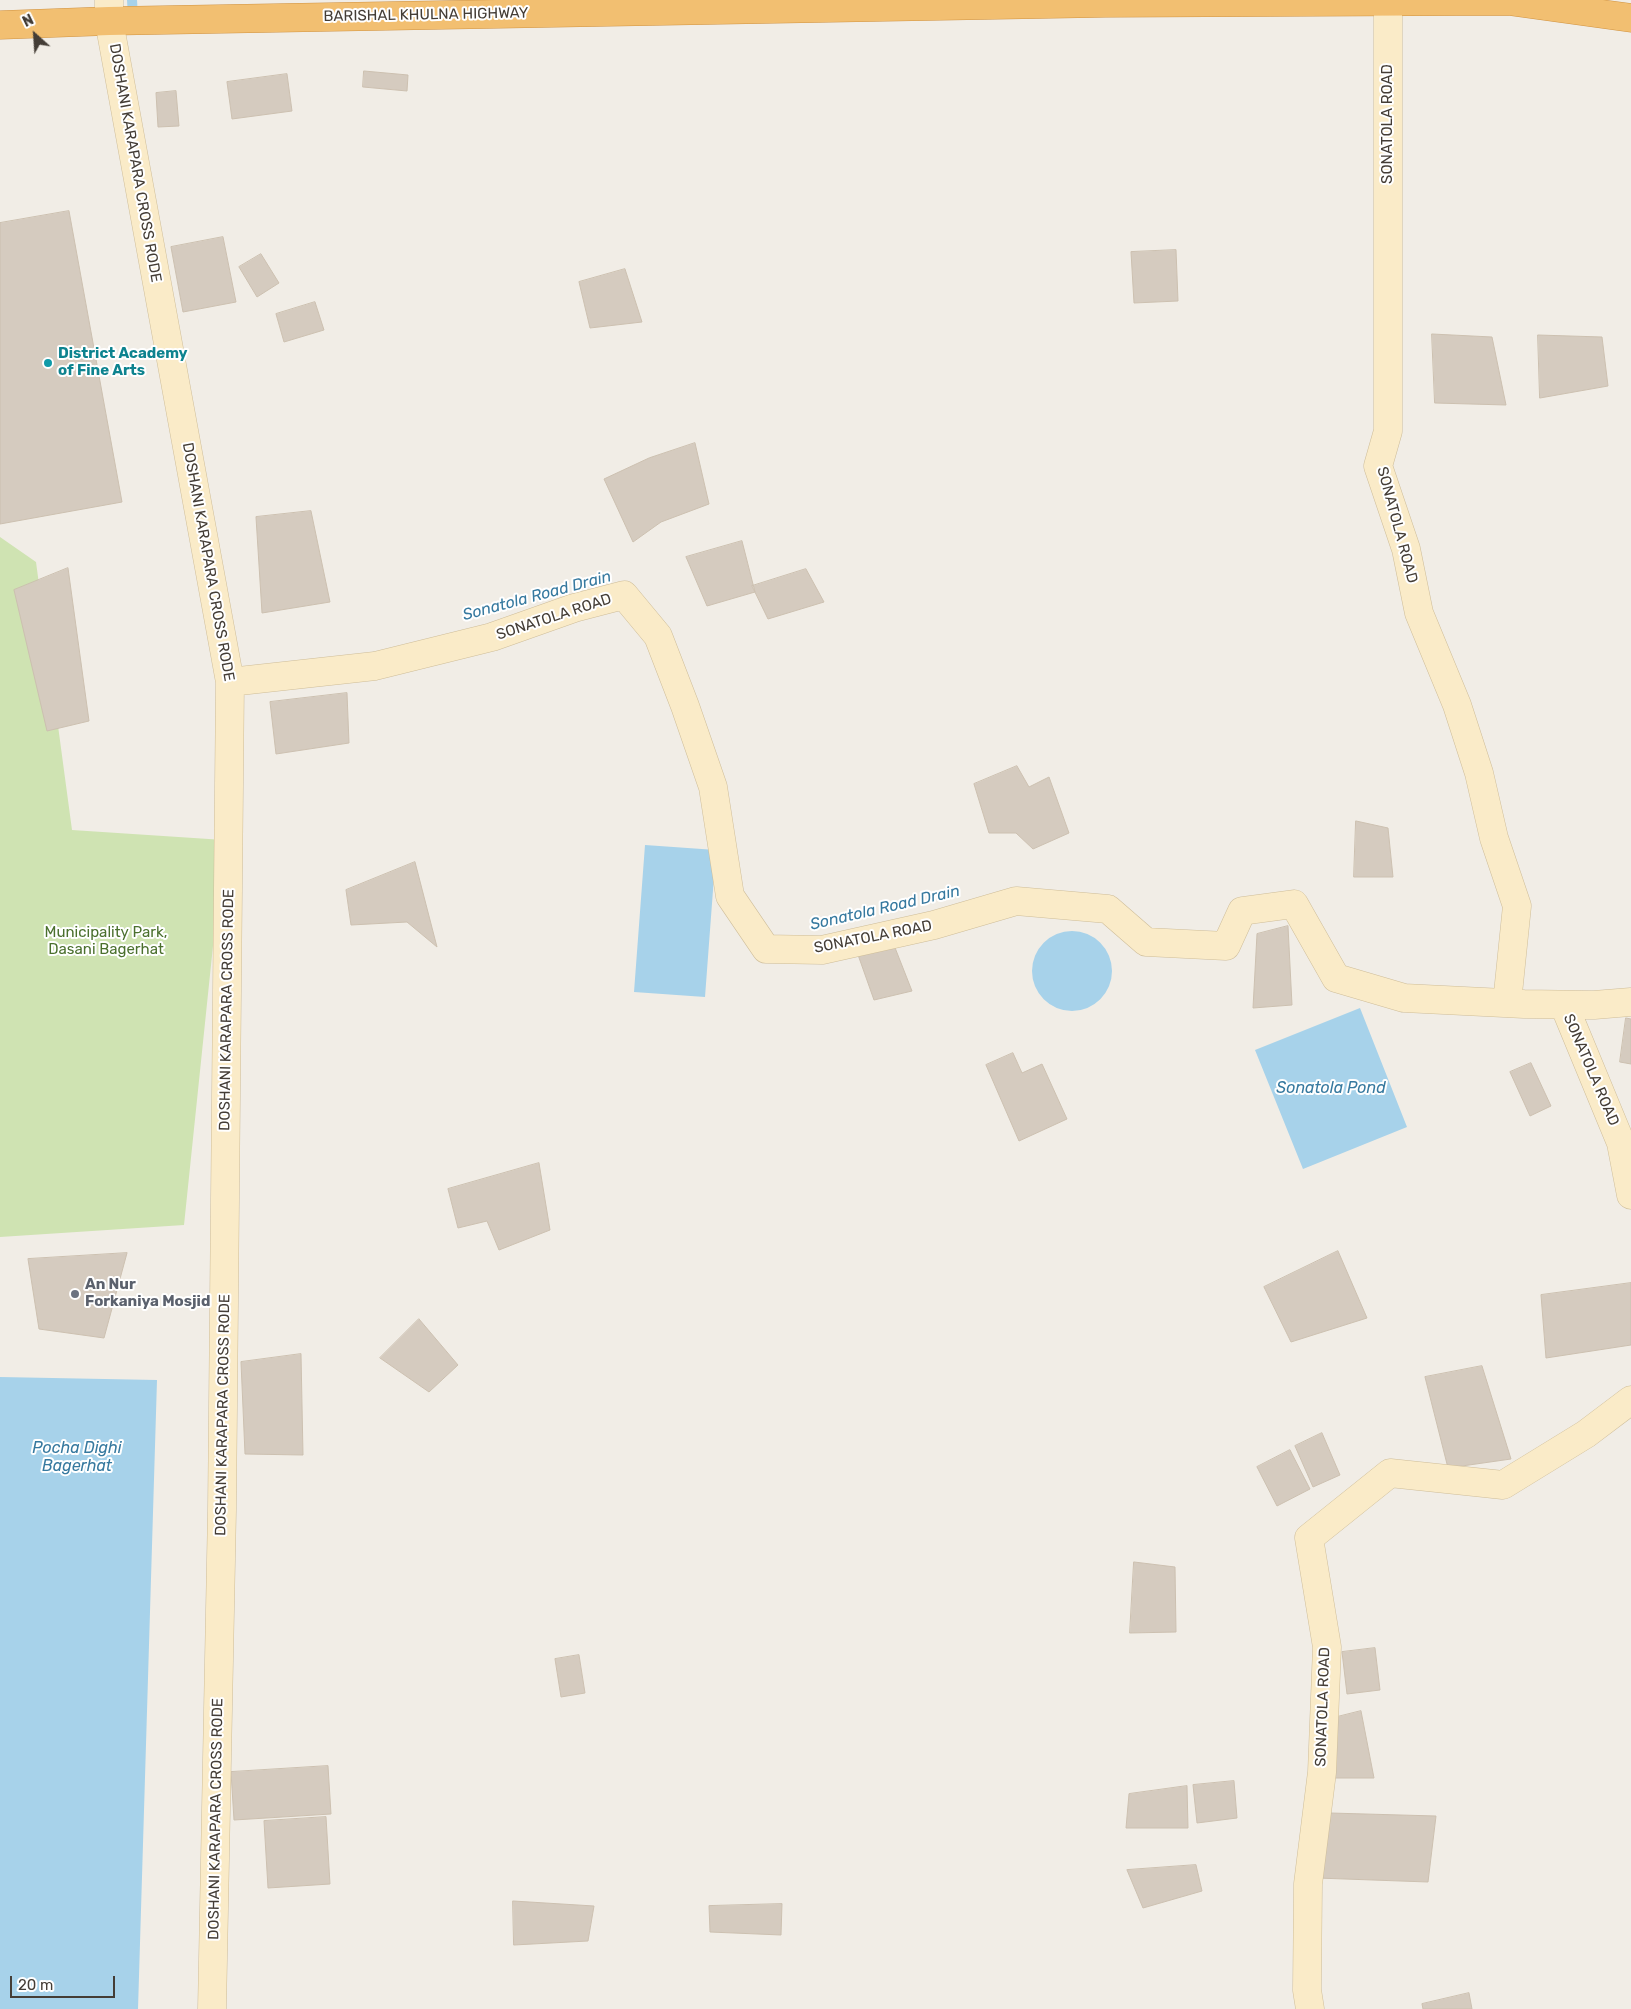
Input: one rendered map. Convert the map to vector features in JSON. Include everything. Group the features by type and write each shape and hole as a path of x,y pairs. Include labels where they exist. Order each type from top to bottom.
{"highway":[{"name":"BARISHAL KHULNA HIGHWAY","path":"0,25 109,11 1508,0 1631,18"}],"street":[{"name":"SONATOLA ROAD","path":"1388,1 1388,430 1378,466 1406,548 1419,613 1457,705 1479,772 1494,838 1517,906 1507,1004"},
{"name":"DOSHANI KARAPARA CROSS RODE","path":"109,11 230,682 222,1510 212,2009"},
{"name":"SONATOLA ROAD","path":"230,682 375,666 492,637 574,608 624,595 658,636 685,706 712,787 730,896 766,949 822,950 934,925 1016,901 1108,909 1146,942 1226,946 1242,911 1294,904 1336,978 1404,998 1507,1004 1564,1005 1631,1002"},
{"name":"SONATOLA ROAD","path":"1564,1005 1621,1142 1631,1195"},
{"name":"SONATOLA ROAD","path":"1310,2009 1307,1990 1308,1884 1322,1772 1326,1647 1309,1538 1390,1472 1503,1485 1586,1434 1631,1400"}],"green space":[{"name":"Municipality Park, Dasani Bagerhat","path":"0,537 36,562 72,830 224,840 184,1225 0,1237"}],"water":[{"path":"645,845 716,850 705,997 634,992"},
{"path":"1064,931 1080,931 1101,942 1112,963 1112,979 1101,1000 1080,1011 1064,1011 1050,1005 1038,993 1032,979 1032,963 1038,949 1050,937"},
{"name":"Sonatola Pond","path":"1360,1008 1407,1127 1303,1169 1255,1050"},
{"name":"Pocha Dighi Bagerhat","path":"0,1377 157,1380 138,2009 0,2009"}],"building":[{"path":"364,71 408,75 407,91 363,87"},
{"path":"287,74 292,111 232,119 227,82"},
{"path":"176,91 179,126 158,127 156,93"},
{"name":"District Academy of Fine Arts","path":"69,211 122,502 0,524 0,223"},
{"path":"223,237 236,302 183,312 171,247"},
{"path":"1176,250 1178,301 1134,303 1131,252"},
{"path":"261,254 279,283 257,297 239,267"},
{"path":"625,269 642,322 590,328 579,282"},
{"path":"315,302 324,330 284,342 276,314"},
{"path":"1432,334 1492,337 1506,405 1435,403"},
{"path":"1538,335 1602,337 1608,386 1540,398"},
{"path":"695,443 709,504 661,522 633,542 604,479 649,458"},
{"path":"311,511 330,602 262,613 256,517"},
{"path":"742,541 755,592 707,606 686,557"},
{"path":"68,568 89,721 47,731 14,590"},
{"path":"806,569 824,602 768,619 752,586"},
{"path":"347,693 349,743 276,754 270,702"},
{"path":"1017,766 1029,787 1049,777 1069,833 1033,849 1016,833 989,833 974,784"},
{"path":"1356,821 1388,828 1393,877 1354,877"},
{"path":"415,862 437,947 407,922 351,925 346,890"},
{"path":"1288,926 1292,1005 1253,1008 1257,934"},
{"path":"892,940 912,991 874,1000 857,952"},
{"path":"1626,1018 1631,1019 1631,1064 1620,1062"},
{"path":"1013,1053 1022,1073 1042,1064 1067,1119 1019,1141 986,1065"},
{"path":"1531,1063 1551,1106 1530,1116 1510,1072"},
{"path":"539,1163 550,1230 499,1250 487,1221 458,1228 448,1189"},
{"path":"1338,1251 1367,1318 1291,1342 1264,1287"},
{"name":"An Nur Forkaniya Mosjid","path":"127,1253 104,1338 39,1329 28,1259"},
{"path":"1631,1283 1631,1345 1546,1358 1541,1295"},
{"path":"419,1319 458,1365 429,1392 380,1358"},
{"path":"301,1354 303,1455 245,1454 241,1362"},
{"path":"1482,1366 1511,1459 1448,1468 1425,1377"},
{"path":"1322,1433 1340,1475 1313,1487 1295,1446"},
{"path":"1290,1450 1310,1489 1277,1506 1257,1467"},
{"path":"1134,1562 1175,1567 1176,1632 1130,1633"},
{"path":"1375,1648 1380,1690 1347,1694 1342,1652"},
{"path":"579,1655 585,1693 561,1697 555,1659"},
{"path":"1361,1711 1374,1778 1335,1778 1329,1719"},
{"path":"328,1766 331,1814 234,1820 231,1772"},
{"path":"1234,1781 1237,1818 1197,1823 1193,1785"},
{"path":"1187,1786 1188,1828 1126,1828 1129,1794"},
{"path":"1330,1813 1436,1816 1428,1882 1317,1878"},
{"path":"326,1817 330,1884 268,1888 264,1821"},
{"path":"1196,1865 1202,1891 1143,1908 1127,1870"},
{"path":"513,1901 594,1906 588,1941 514,1945"},
{"path":"782,1904 781,1935 710,1932 709,1906"},
{"path":"1469,1993 1472,2009 1423,2009 1422,2004"}],"waterway":[{"path":"132,0 133,16"}],"place":[{"name":"District Academy of Fine Arts","path":"48,363"},
{"name":"An Nur Forkaniya Mosjid","path":"75,1294"}],"water label":[{"name":"Sonatola Road Drain","path":"537,596"},
{"name":"Sonatola Road Drain","path":"885,908"}]}
